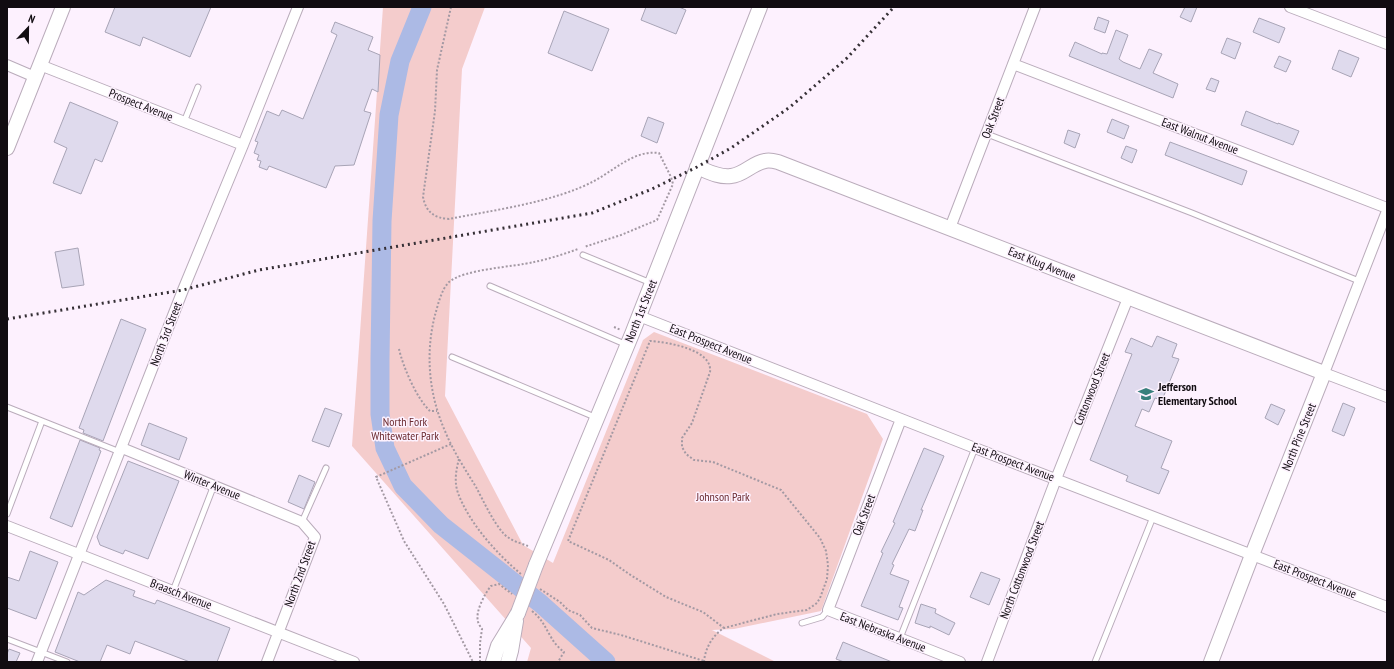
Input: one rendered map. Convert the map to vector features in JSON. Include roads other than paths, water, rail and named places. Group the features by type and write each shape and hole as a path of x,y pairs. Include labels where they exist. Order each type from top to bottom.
{"street":[{"path":"7,148 62,7"},
{"name":"North 3rd Street","path":"37,662 183,290 243,146 298,7"},
{"name":"North 1st Street","path":"493,662 498,646 518,613 536,565 598,418 760,7"},
{"name":"Oak Street","path":"950,228 1035,7"},
{"path":"1290,7 1387,44"},
{"name":"East Walnut Avenue","path":"1013,64 1387,208"},
{"name":"Prospect Avenue","path":"7,65 38,71 184,122 243,146"},
{"name":"East Klug Avenue","path":"697,167 715,174 730,177 740,174 757,163 767,161 778,162 1128,298 1387,396"},
{"name":"North Pine Street","path":"1211,662 1387,211"},
{"name":"Cottonwood Street","path":"1056,479 1128,298"},
{"name":"East Prospect Avenue","path":"639,316 1387,607"},
{"name":"Oak Street","path":"828,610 901,419"},
{"name":"Winter Avenue","path":"121,450 214,485 302,522"},
{"name":"North Cottonwood Street","path":"987,662 1056,479"},
{"name":"North 2nd Street","path":"267,662 315,537 302,522"},
{"name":"Braasch Avenue","path":"7,526 354,662"},
{"name":"East Nebraska Avenue","path":"828,610 960,662"},
{"name":"North 1st Street","path":"508,662 512,651 518,613"}],"lane":[{"path":"184,122 198,87"},
{"path":"987,134 1192,213 1359,281"},
{"path":"583,255 652,283"},
{"path":"490,286 627,345"},
{"path":"452,357 598,418"},
{"path":"7,408 121,450"},
{"path":"7,514 42,421"},
{"path":"900,638 975,448"},
{"name":"North 2nd Street","path":"302,522 326,468"},
{"path":"173,591 214,485"},
{"path":"1095,662 1153,517"},
{"path":"802,624 822,617 828,610"},
{"path":"7,639 67,662"}],"waterway":[{"path":"422,7 400,61 389,115 382,221 380,360 380,414 385,448 403,486 441,525 540,603 606,662"}],"railway":[{"path":"7,319 183,290 259,270 592,213 652,189 697,167 731,148 790,107 846,59 894,7"}],"place":[{"name":"Jefferson Elementary School","path":"1146,394"}],"park label":[{"name":"North Fork Whitewater Park","path":"405,429"},
{"name":"Johnson Park","path":"723,497"}]}
